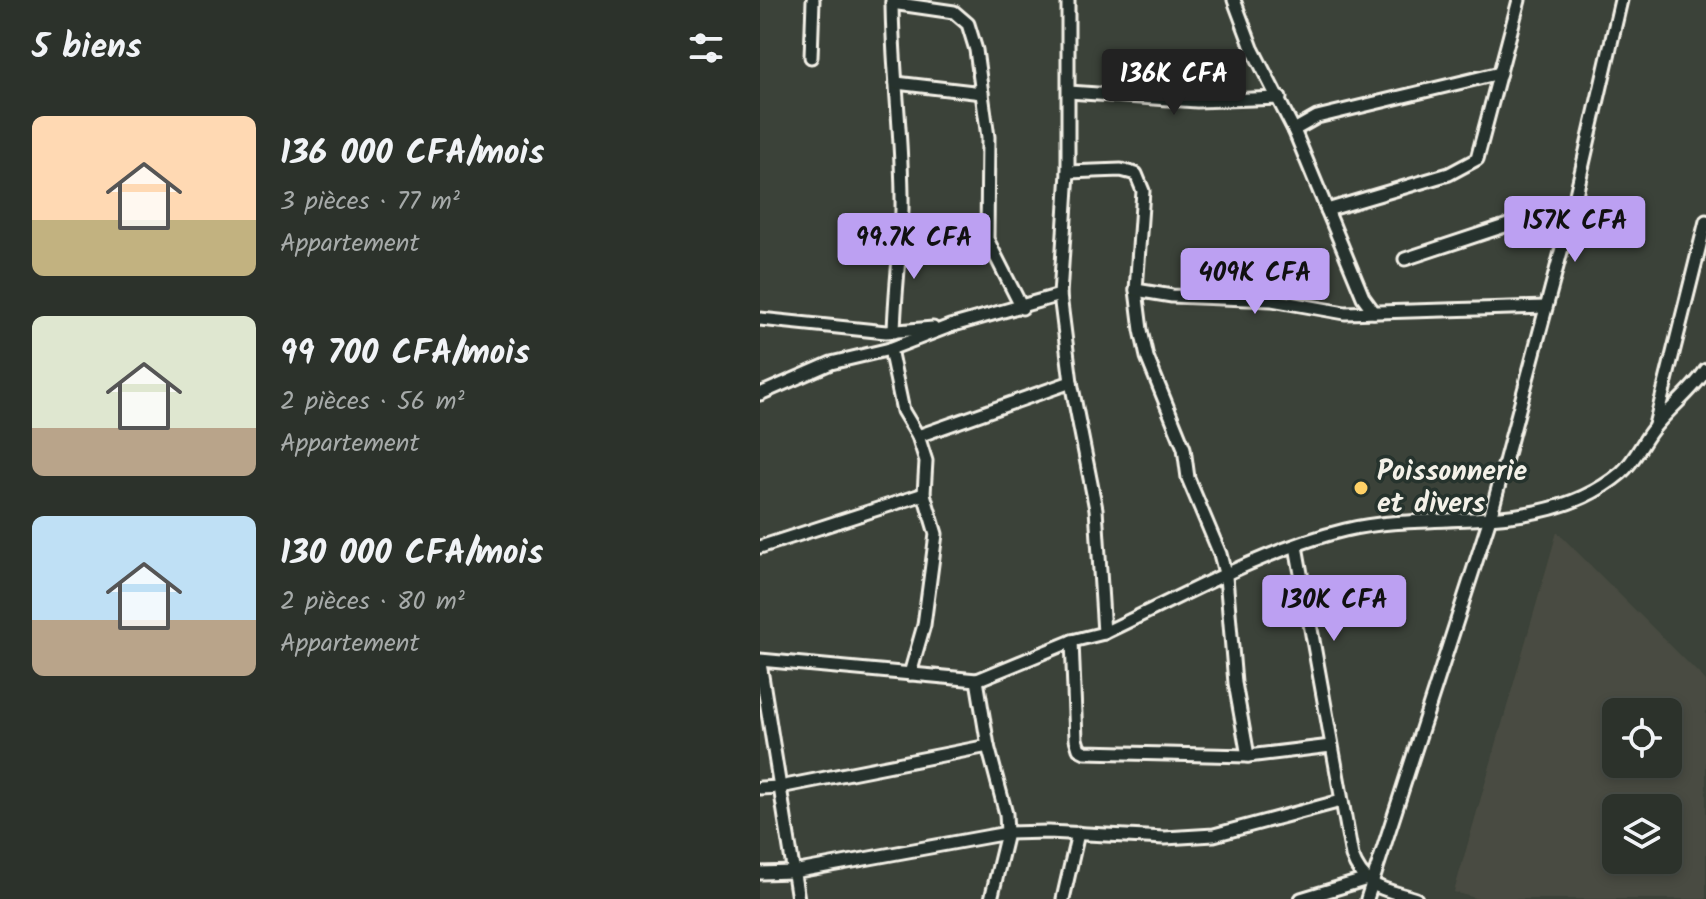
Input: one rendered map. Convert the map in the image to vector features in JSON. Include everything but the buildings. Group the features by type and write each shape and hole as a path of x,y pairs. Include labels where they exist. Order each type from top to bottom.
{"street":[{"path":"811,57 813,0"},
{"path":"1068,0 1068,172 1060,295 1071,382 1096,509 1104,633"},
{"path":"1234,0 1252,48 1294,130 1363,297 1374,312"},
{"path":"1327,210 1466,168 1477,159 1519,0"},
{"path":"1367,899 1368,882 1490,518 1574,203 1621,0"},
{"path":"894,332 893,300 901,257 902,211 892,2 963,16 976,50 988,137 987,239 1022,308"},
{"path":"1294,130 1317,117 1500,73"},
{"path":"896,83 982,93"},
{"path":"1069,92 1197,101 1280,98"},
{"path":"1068,172 1121,170 1136,174 1140,179 1143,191 1136,290 1147,357 1179,436 1188,478 1213,534 1226,577 1235,683 1248,756"},
{"path":"1405,259 1574,203"},
{"path":"798,899 780,787 765,725 760,662 977,680 1072,641 1104,633 1296,546 1347,530 1386,523 1532,514 1596,490 1622,472 1644,446 1655,425 1706,221"},
{"path":"1136,290 1172,296 1264,299 1345,313 1546,307"},
{"path":"760,394 831,363 890,349 950,326 1060,295"},
{"path":"760,319 894,332 950,326"},
{"path":"890,349 903,411 918,436 926,461 924,494 936,534 924,625 910,674"},
{"path":"1655,425 1679,404 1706,370"},
{"path":"918,436 1071,382"},
{"path":"760,547 924,494"},
{"path":"1296,546 1319,656 1331,746 1352,856 1368,882"},
{"path":"1072,641 1079,749 1085,752 1248,756 1331,746"},
{"path":"977,680 988,746 1002,791 1007,833 991,899"},
{"path":"760,788 780,787 988,746"},
{"path":"760,873 793,872 1007,833 1165,838 1214,835 1341,801"},
{"path":"1063,899 1078,833"},
{"path":"1301,899 1368,882 1416,899"}],"shaded area":[{"path":"1557,532 1706,681 1706,899 1479,899 1454,892"}],"place":[{"name":"Poissonnerie et divers","path":"1361,488"}]}
